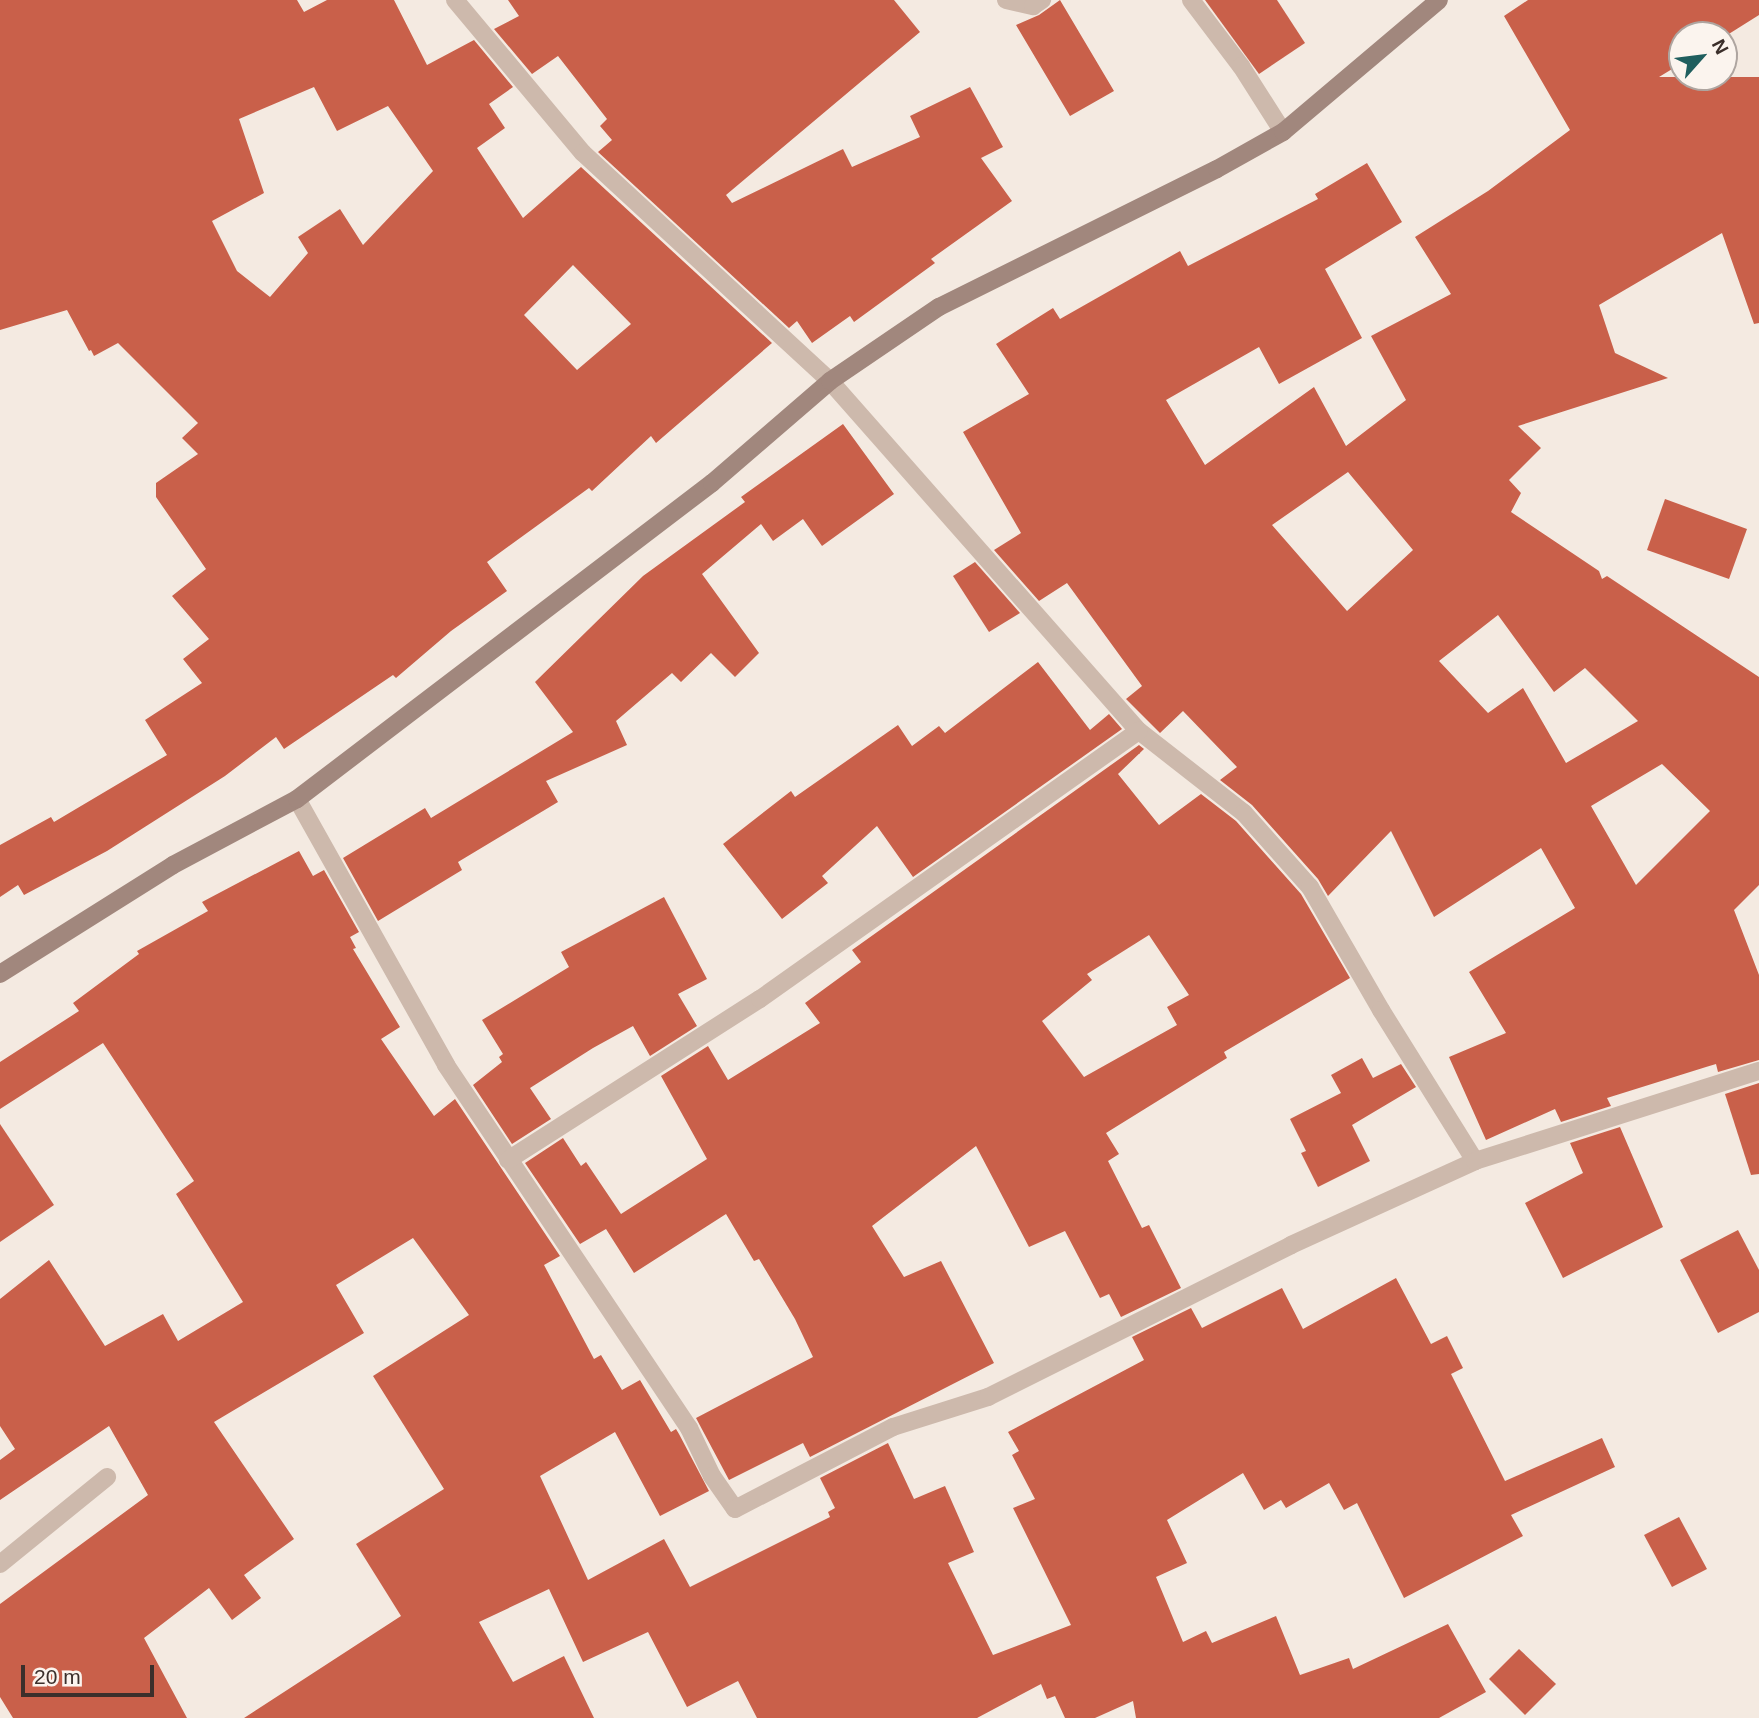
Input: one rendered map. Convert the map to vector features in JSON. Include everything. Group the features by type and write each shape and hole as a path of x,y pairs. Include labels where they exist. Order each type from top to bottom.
{"main road":[{"path":"0,974 173,865 297,799 712,482 830,381 939,307 1217,169 1283,132 1440,0"}],"street":[{"path":"455,0 583,153 830,381 1139,731 1244,813 1310,887 1381,1010 1475,1161"},
{"path":"1006,0 1033,6 1042,0"},
{"path":"1191,0 1241,66 1283,132"},
{"path":"509,1160 760,999 1139,731"},
{"path":"297,799 446,1065 689,1428 712,1476 735,1509 893,1427 988,1397 1291,1245 1475,1161 1759,1071"},
{"path":"0,1564 107,1477"}],"building":[{"path":"0,0 297,0 304,12 327,0 394,0 427,65 474,40 513,87 489,104 505,128 477,148 523,218 581,167 772,343 656,443 651,436 592,491 589,488 487,562 507,591 451,631 396,678 393,675 284,749 276,737 225,776 107,851 24,895 18,885 0,897 0,845 51,817 54,822 167,755 145,720 202,683 183,659 209,639 172,596 206,569 156,497 156,483 198,454 182,438 198,423 118,343 94,356 67,310 0,330","holes":["314,87 337,131 388,106 433,171 363,245 340,209 298,237 308,253 270,297 237,271 212,221 264,193 239,119","573,265 631,324 577,370 524,315"]},
{"path":"508,0 894,0 920,32 726,195 732,203 843,149 852,167 920,137 910,116 970,87 1003,147 981,158 1012,201 931,259 935,263 854,322 850,316 812,343 797,321 789,328 598,152 612,140 600,126 607,119 558,56 532,74 494,29 519,16"},
{"path":"1060,0 1114,91 1070,116 1016,25 1039,15"},
{"path":"1205,0 1277,0 1305,43 1259,74"},
{"path":"1528,0 1759,0 1759,15 1738,28 1738,21 1668,21 1668,72 1659,77 1668,77 1668,91 1738,91 1738,77 1759,77 1759,323 1754,324 1722,233 1599,305 1615,353 1668,378 1518,426 1541,448 1509,480 1521,493 1511,512 1599,571 1602,579 1607,576 1759,677 1759,885 1734,910 1759,975 1759,1060 1718,1072 1716,1064 1607,1098 1611,1106 1561,1122 1555,1109 1486,1140 1449,1057 1506,1033 1469,972 1575,908 1541,848 1434,917 1391,831 1328,896 1318,879 1252,805 1220,780 1237,767 1183,711 1160,733 1126,699 1142,686 1067,583 1039,601 994,550 1021,533 963,432 1029,394 996,344 1053,308 1060,319 1180,251 1188,266 1318,199 1315,194 1367,163 1402,222 1325,269 1362,338 1279,384 1259,347 1166,400 1205,465 1314,387 1346,446 1406,400 1371,336 1451,294 1415,237 1488,191 1570,130 1504,16","holes":["1348,472 1413,550 1347,611 1272,525","1498,615 1554,692 1585,668 1638,721 1566,763 1523,688 1488,713 1439,661","1662,764 1710,811 1636,885 1591,806"]},
{"path":"843,424 894,494 822,546 803,519 773,541 761,524 702,574 759,653 735,677 711,653 681,682 672,673 616,721 627,745 546,781 558,802 458,862 462,870 378,921 343,858 425,808 431,818 573,732 535,682 643,576 745,502 741,497"},
{"path":"1665,499 1747,529 1729,579 1647,550"},
{"path":"975,562 1020,613 989,632 953,576"},
{"path":"1038,662 1090,730 1109,714 1122,729 913,877 877,826 822,876 828,883 782,919 723,844 791,791 795,797 898,725 912,746 939,726 945,733"},
{"path":"1139,745 1144,749 1118,774 1159,825 1201,794 1236,821 1301,894 1350,978 1224,1052 1227,1058 1106,1133 1119,1154 1108,1161 1142,1228 1149,1225 1181,1288 1121,1317 1109,1294 1100,1298 1065,1231 1029,1247 976,1146 872,1226 904,1277 941,1261 994,1363 810,1457 803,1443 729,1480 696,1418 813,1357 795,1319 759,1259 754,1261 726,1214 634,1273 606,1229 580,1244 525,1163 563,1138 581,1166 586,1162 621,1214 707,1159 661,1076 708,1046 728,1080 820,1023 805,1003 861,962 852,950","holes":["1149,935 1189,995 1167,1007 1177,1025 1084,1077 1042,1021 1092,980 1087,974"]},
{"path":"299,851 313,876 324,870 359,932 350,937 356,948 353,949 400,1027 381,1039 434,1116 455,1099 560,1256 544,1265 594,1359 601,1355 622,1390 640,1380 671,1432 676,1429 709,1491 660,1516 615,1432 540,1476 588,1580 664,1539 690,1587 830,1517 828,1512 835,1508 820,1478 888,1443 914,1499 945,1486 974,1552 948,1563 993,1655 1071,1625 1013,1508 1035,1499 1012,1455 1019,1451 1008,1432 1144,1360 1132,1337 1191,1308 1202,1328 1282,1288 1303,1329 1396,1278 1431,1344 1447,1336 1463,1368 1451,1374 1505,1481 1602,1438 1615,1467 1511,1515 1523,1536 1404,1598 1357,1503 1344,1510 1329,1483 1286,1508 1281,1500 1264,1510 1243,1473 1167,1520 1187,1563 1156,1577 1183,1642 1206,1631 1212,1643 1276,1616 1300,1675 1349,1658 1353,1669 1448,1624 1486,1692 1439,1718 1136,1718 1133,1701 1095,1718 1065,1718 1055,1696 1047,1699 1041,1684 977,1718 757,1718 738,1681 687,1707 648,1632 583,1662 549,1589 479,1622 513,1682 564,1656 594,1718 244,1718 401,1616 356,1544 444,1489 373,1376 469,1315 413,1238 336,1285 364,1333 214,1422 294,1539 244,1575 261,1598 232,1620 209,1588 144,1638 187,1718 13,1718 0,1697 0,1604 148,1495 109,1426 0,1500 0,1460 15,1449 0,1426 0,1299 49,1260 105,1346 163,1314 178,1341 243,1302 176,1194 194,1181 103,1043 0,1109 0,1062 79,1011 73,1003 139,954 137,951 208,911 202,902"},
{"path":"664,897 707,979 678,994 697,1026 650,1056 633,1026 530,1088 551,1119 512,1144 473,1085 502,1062 499,1057 503,1054 482,1020 569,967 561,952"},
{"path":"1362,1058 1373,1078 1401,1064 1416,1087 1352,1125 1370,1161 1318,1187 1301,1153 1306,1151 1290,1119 1341,1093 1331,1075"},
{"path":"1759,1083 1759,1174 1751,1175 1725,1094"},
{"path":"0,1124 54,1205 0,1242"},
{"path":"1620,1127 1663,1227 1563,1278 1525,1203 1583,1173 1570,1143"},
{"path":"1738,1230 1759,1270 1759,1312 1718,1333 1680,1260"},
{"path":"1679,1517 1707,1569 1672,1587 1644,1535"},
{"path":"1519,1649 1556,1684 1525,1715 1489,1679"}]}
